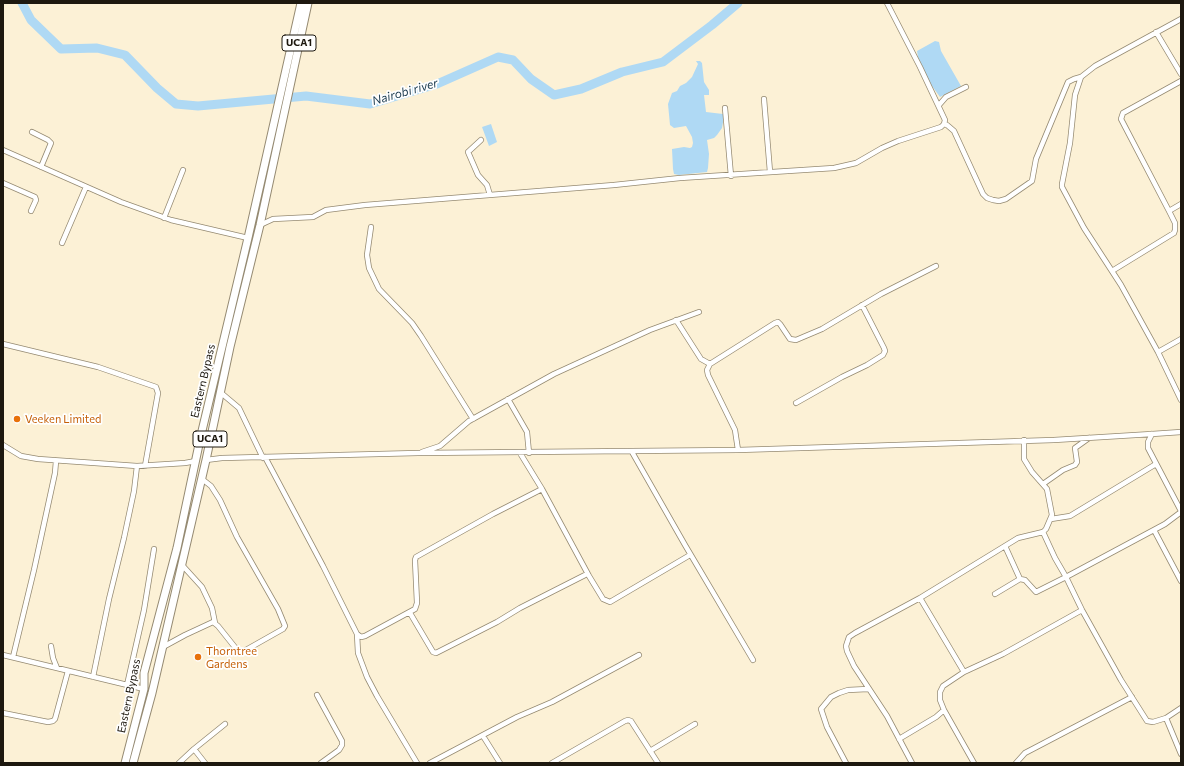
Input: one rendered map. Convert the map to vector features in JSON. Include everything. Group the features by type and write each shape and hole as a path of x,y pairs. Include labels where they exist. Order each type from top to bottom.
{"main road":[{"name":"Eastern Bypass","path":"133,763 152,693 202,479 220,392 260,224 283,115 286,82 301,3"},
{"name":"Eastern Bypass","path":"125,763 144,688 144,672 177,548 275,118 308,3"}],"street":[{"path":"887,3 939,105 945,120 944,124"},
{"path":"944,124 954,131 983,194 987,198 993,200 999,201 1006,199 1032,181 1036,159 1068,82 1081,77 1095,66 1181,19"},
{"path":"1156,32 1181,74"},
{"path":"1081,77 1075,95 1070,143 1062,187 1084,228 1112,270 1158,352 1181,400"},
{"path":"1112,270 1174,233 1175,223 1121,119 1123,113 1181,81"},
{"path":"939,105 946,97 966,87"},
{"path":"764,99 770,172"},
{"path":"725,108 731,176"},
{"path":"260,224 273,219 313,217 326,210 337,208 614,185 680,178 731,176 845,166 856,163 882,148 898,141 930,132 944,124"},
{"path":"32,132 51,143 40,167"},
{"path":"480,140 468,152 478,175 487,185 490,195"},
{"path":"4,152 121,202 164,218 248,238"},
{"path":"164,218 183,170"},
{"path":"3,183 35,197 36,200 31,211"},
{"path":"62,243 86,187"},
{"path":"1169,211 1181,204"},
{"path":"371,227 367,255 370,268 379,289 412,323 473,419"},
{"path":"738,450 735,430 708,375 707,370 710,364 778,322 790,339 796,340 822,329 862,305 936,266"},
{"path":"796,403 883,355 885,351 884,348 862,305"},
{"path":"418,453 440,446 462,426 473,419 554,374 599,352 650,330 699,312"},
{"path":"676,320 701,359 710,364"},
{"path":"1158,352 1181,338"},
{"path":"3,344 98,367 156,387 158,393 145,466"},
{"path":"220,392 239,408 264,458 323,566 357,634 358,654 367,677 417,763"},
{"path":"508,399 527,432 529,453"},
{"path":"206,460 418,453 738,450 1090,438 1181,432"},
{"path":"1148,444 1152,434"},
{"path":"995,594 1020,579 1025,580 1036,592 1154,530 1172,520 1181,512 1149,451 1148,444 1143,435"},
{"path":"1043,484 1063,470 1075,465 1077,462 1076,448 1090,438"},
{"path":"912,763 879,703 868,689 854,666 846,646 849,637 855,632 920,598 1018,538 1043,532 1046,529 1052,515 1047,489 1032,472 1024,459 1024,440"},
{"path":"3,445 21,456 56,461 145,466 196,461"},
{"path":"632,452 690,555 753,660"},
{"path":"520,453 542,489 587,574 603,599 610,602 690,555"},
{"path":"13,657 34,570 55,473 56,461"},
{"path":"1051,519 1070,516 1156,464"},
{"path":"92,677 124,538 134,491 137,466"},
{"path":"182,564 202,587 212,608 215,623 238,651 244,651 283,630 285,626 278,609 237,537 220,500 211,486 202,479"},
{"path":"357,634 361,637 365,636 415,609 417,603 416,557 493,514 542,489"},
{"path":"1154,530 1181,581"},
{"path":"1043,532 1082,610 1147,721 1153,722 1166,718 1181,708"},
{"path":"1005,546 1020,579"},
{"path":"128,685 144,610 154,549"},
{"path":"410,613 433,652 436,653 587,574"},
{"path":"920,598 964,672"},
{"path":"974,763 944,710 940,700 941,689 964,672 1003,654 1082,610"},
{"path":"162,647 209,623 215,623"},
{"path":"51,646 53,658 57,668"},
{"path":"3,655 144,688"},
{"path":"430,763 517,717 552,702 639,655"},
{"path":"3,713 53,722 56,719 68,671"},
{"path":"846,763 827,727 821,709 831,698 840,693 848,690 868,689"},
{"path":"317,694 342,741 342,746 339,750 321,763"},
{"path":"1016,763 1025,753 1132,697"},
{"path":"899,739 936,717 944,710"},
{"path":"1166,718 1181,754"},
{"path":"552,763 628,720 631,721 658,763"},
{"path":"179,763 225,724"},
{"path":"650,751 695,724"},
{"path":"483,736 500,763"},
{"path":"194,749 205,763"}],"water":[{"path":"935,41 939,42 941,51 961,86 940,97 929,82 918,57 917,51"},
{"path":"696,61 700,61 702,63 704,82 709,90 709,95 704,95 706,112 723,114 724,116 722,128 714,138 707,140 709,154 707,172 679,175 674,174 672,149 684,147 690,148 692,147 693,143 692,137 686,126 674,128 670,125 668,104 672,93 677,91 680,86 692,77 698,64"},
{"path":"491,124 497,142 489,146 482,127"}],"waterway":[{"name":"Nairobi river","path":"22,3 31,20 61,49 97,48 125,55 157,88 176,104 198,106 306,96 370,104 437,84 498,57 513,60 531,79 554,95 581,89 622,72 663,62 712,25 738,3"}],"place":[{"name":"Veeken Limited","path":"17,419"},
{"name":"Thorntree Gardens","path":"198,657"}]}
